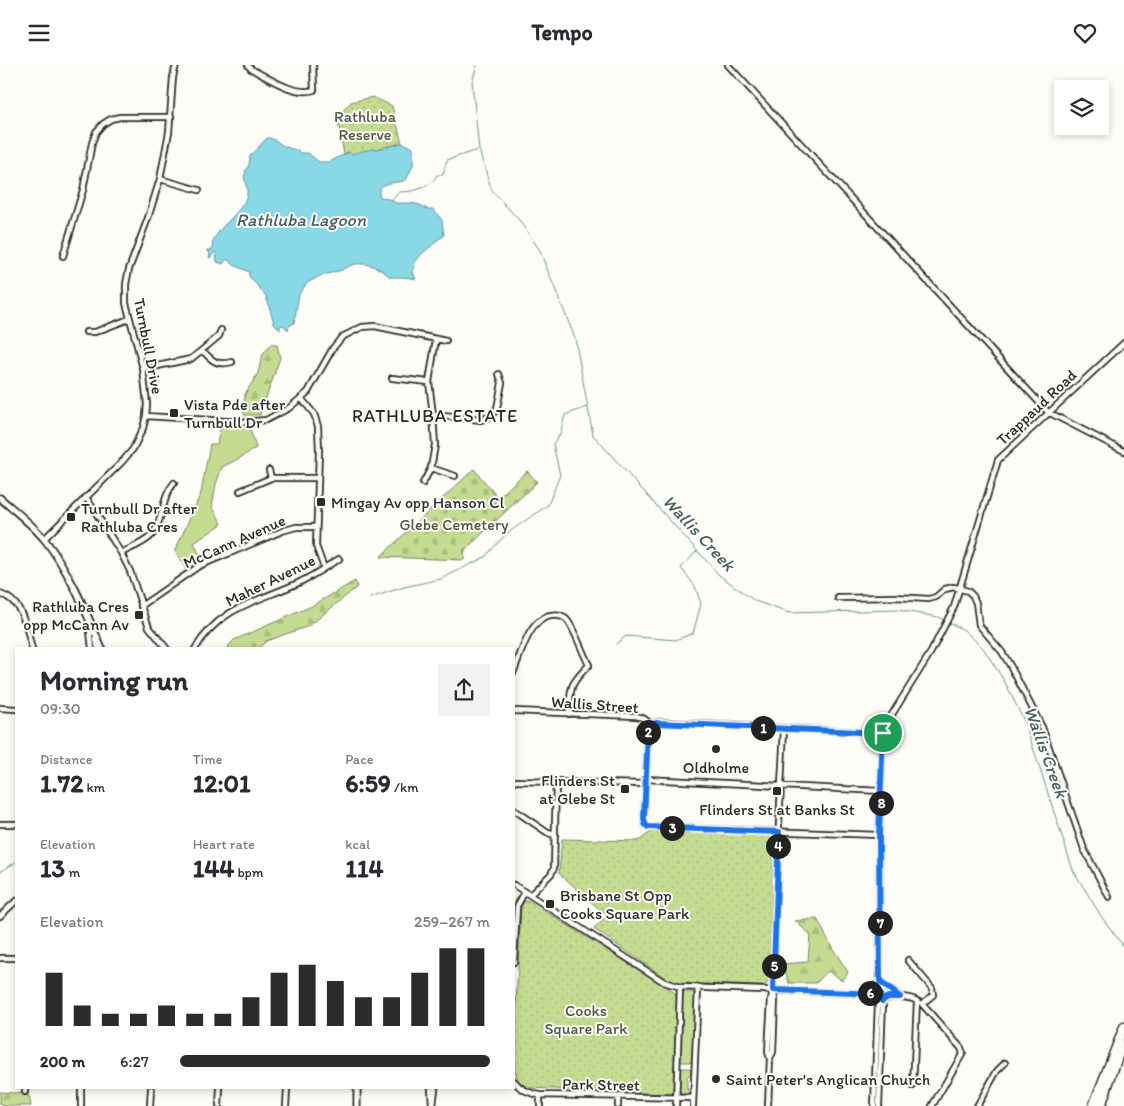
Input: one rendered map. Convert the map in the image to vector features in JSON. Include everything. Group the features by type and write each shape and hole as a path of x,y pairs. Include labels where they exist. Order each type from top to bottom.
{"highway":[{"path":"1093,1106 1124,1027"},
{"path":"1101,1106 1124,1040"}],"main road":[{"path":"0,498 44,539 76,591 101,647"},
{"path":"357,1106 358,1089"}],"street":[{"name":"Turnbull Drive","path":"44,539 133,449 139,439 146,416 147,403 143,369 129,319 126,293 127,274 160,179 171,117 173,77 176,65"},
{"path":"248,65 252,69 287,87 308,92 314,90 313,65"},
{"path":"728,65 1048,412 1124,451"},
{"path":"63,256 83,190 96,132 103,124 120,117 171,117"},
{"path":"160,179 198,190"},
{"path":"86,332 95,332 129,319"},
{"path":"146,416 242,422 260,421 278,415 301,398 312,386 333,348 342,337 362,327 375,326 446,341"},
{"path":"143,369 185,361 202,351 219,336 221,330"},
{"path":"423,483 431,468 435,445 429,382 436,339"},
{"name":"Trappaud Road","path":"883,733 886,724 918,673 954,607 998,460 1124,343"},
{"path":"202,351 217,364 232,362"},
{"path":"433,415 481,420 491,416 497,408 502,383 499,374"},
{"path":"392,379 429,382"},
{"path":"301,398 314,414 318,427 316,546 324,568"},
{"path":"431,468 455,476"},
{"path":"269,470 271,478"},
{"path":"240,491 271,478 317,479"},
{"path":"121,553 152,535 156,529 167,491 174,483"},
{"path":"86,497 130,571 149,627 165,647"},
{"name":"McCann Avenue","path":"141,606 199,566 282,531 296,527 316,527"},
{"name":"Maher Avenue","path":"197,647 208,631 220,619 236,609 313,576 339,559"},
{"path":"838,598 895,597 929,599 936,597 945,589 954,587 960,588 973,596 976,603 979,625 1002,652 1042,727 1084,849 1109,897"},
{"path":"0,595 8,597 17,604 31,647"},
{"path":"515,669 533,626 545,616 555,615 565,618 572,627 588,665 571,686 569,715"},
{"path":"88,617 92,647"},
{"path":"95,633 98,647"},
{"path":"0,708 15,709"},
{"name":"Wallis Street","path":"515,711 569,715 636,716 643,717 652,724 883,733"},
{"path":"652,724 648,731 645,782 644,818 645,824 648,827 879,835"},
{"path":"768,1106 770,1058 773,1052 775,999 773,990 784,729"},
{"path":"874,1106 880,994 879,835 883,733"},
{"path":"515,781 645,782 881,791"},
{"path":"530,895 551,874 554,868 556,782"},
{"path":"515,811 548,833 555,835"},
{"path":"0,824 15,824"},
{"path":"515,886 664,982 680,987 880,994"},
{"path":"515,943 517,906 525,892"},
{"path":"0,916 15,902"},
{"path":"0,958 15,958"},
{"path":"908,960 932,987 933,995 920,1003"},
{"path":"868,993 880,982"},
{"path":"880,982 900,997"},
{"path":"676,1106 680,987"},
{"path":"693,1106 698,988"},
{"path":"879,1106 882,1001 880,994"},
{"path":"882,1001 888,997 913,998 920,1003 961,1048 962,1053 932,1106"},
{"path":"913,1086 920,1003"},
{"path":"977,1106 997,1071 1005,1063"},
{"name":"Park Street","path":"515,1082 526,1092 540,1095 693,1098"},
{"path":"81,1106 82,1089"},
{"path":"150,1106 151,1089"},
{"path":"219,1106 220,1089"},
{"path":"286,1106 287,1089"},
{"path":"431,1089 433,1106"},
{"path":"433,1106 435,1089"},
{"path":"540,1095 540,1106"},
{"path":"618,1097 618,1106"}],"green space":[{"name":"Rathluba Reserve","path":"373,97 392,106 402,143 351,155 349,152 344,154 337,117 351,102"},
{"path":"270,345 277,345 280,358 260,415 244,415 245,394 258,373 262,356"},
{"path":"221,425 249,426 256,448 222,467 216,484 212,506 222,524 194,543 203,562 187,571 175,551 201,493 210,444 217,444"},
{"name":"Glebe Cemetery","path":"474,469 498,498 527,471 537,482 465,550 464,560 380,557"},
{"path":"355,581 357,587 309,626 266,641 260,647 228,647 234,640 312,606"},
{"path":"652,831 768,835 774,843 769,981 766,985 678,983 670,981 594,929 607,916 559,873 562,839 636,841"},
{"name":"Cooks Square Park","path":"529,901 675,993 677,1002 673,1092 670,1094 529,1088 519,1083 515,1070 515,1025 521,907 523,903"},
{"path":"817,919 848,972 842,980 828,971 816,983 789,983 783,964 808,962 810,934 795,921"},
{"path":"684,992 693,992 695,995 692,1060 690,1062 682,1062 680,1059 682,995"},
{"path":"681,1068 691,1069 691,1073 687,1077 687,1090 691,1088 689,1094 681,1094 679,1091"},
{"path":"0,1092 27,1094 31,1106 4,1106 0,1104"}],"water":[{"name":"Rathluba Lagoon","path":"267,138 273,139 288,148 298,150 301,153 308,153 319,162 329,162 349,152 351,154 402,143 413,148 413,166 406,180 383,185 379,192 380,197 392,200 395,203 412,203 427,209 433,209 442,220 444,236 438,239 415,263 414,273 416,279 390,277 380,269 361,264 354,264 342,270 320,276 307,283 299,294 294,323 289,326 288,330 283,325 280,326 280,330 274,323 266,296 249,276 249,272 234,265 227,259 223,264 217,262 216,252 209,258 210,253 207,250 211,250 214,246 212,244 215,237 244,202 247,188 244,176 248,168 249,157"}],"waterway":[{"name":"Wallis Creek","path":"477,65 472,82 479,150 492,191 519,220 539,249 575,338 593,435 719,575 755,601 789,613 898,610 938,617 944,620"},
{"path":"392,200 399,192 421,188 430,183 437,175 443,175 447,160 477,150"},
{"path":"370,598 404,587 441,579 485,557 506,534 548,505 560,475 553,444 560,434 565,415 588,407"},
{"path":"616,644 626,636 676,640 693,633 701,604 695,586 681,568 697,551"},
{"name":"Wallis Creek","path":"948,622 964,630 983,648 1005,682 1025,723 1073,870 1101,916 1124,947"},
{"path":"0,872 15,863"}],"place":[{"name":"Vista Pde after Turnbull Dr","path":"174,413"},
{"name":"Mingay Av opp Hanson Cl","path":"321,502"},
{"name":"Turnbull Dr after Rathluba Cres","path":"71,517"},
{"name":"Rathluba Cres opp McCann Av","path":"139,615"},
{"name":"Oldholme","path":"716,749"},
{"name":"Flinders St at Glebe St","path":"625,789"},
{"name":"Flinders St at Banks St","path":"777,791"},
{"name":"Brisbane St Opp Cooks Square Park","path":"550,904"},
{"name":"Saint Peter's Anglican Church","path":"716,1079"}],"district":[{"name":"RATHLUBA ESTATE","path":"435,416"}],"route":[{"path":"657,723 883,733 879,835 880,982 900,997 888,997 882,1001 880,994 773,990 779,832 648,827 645,824 644,818 649,727 657,723"}]}
